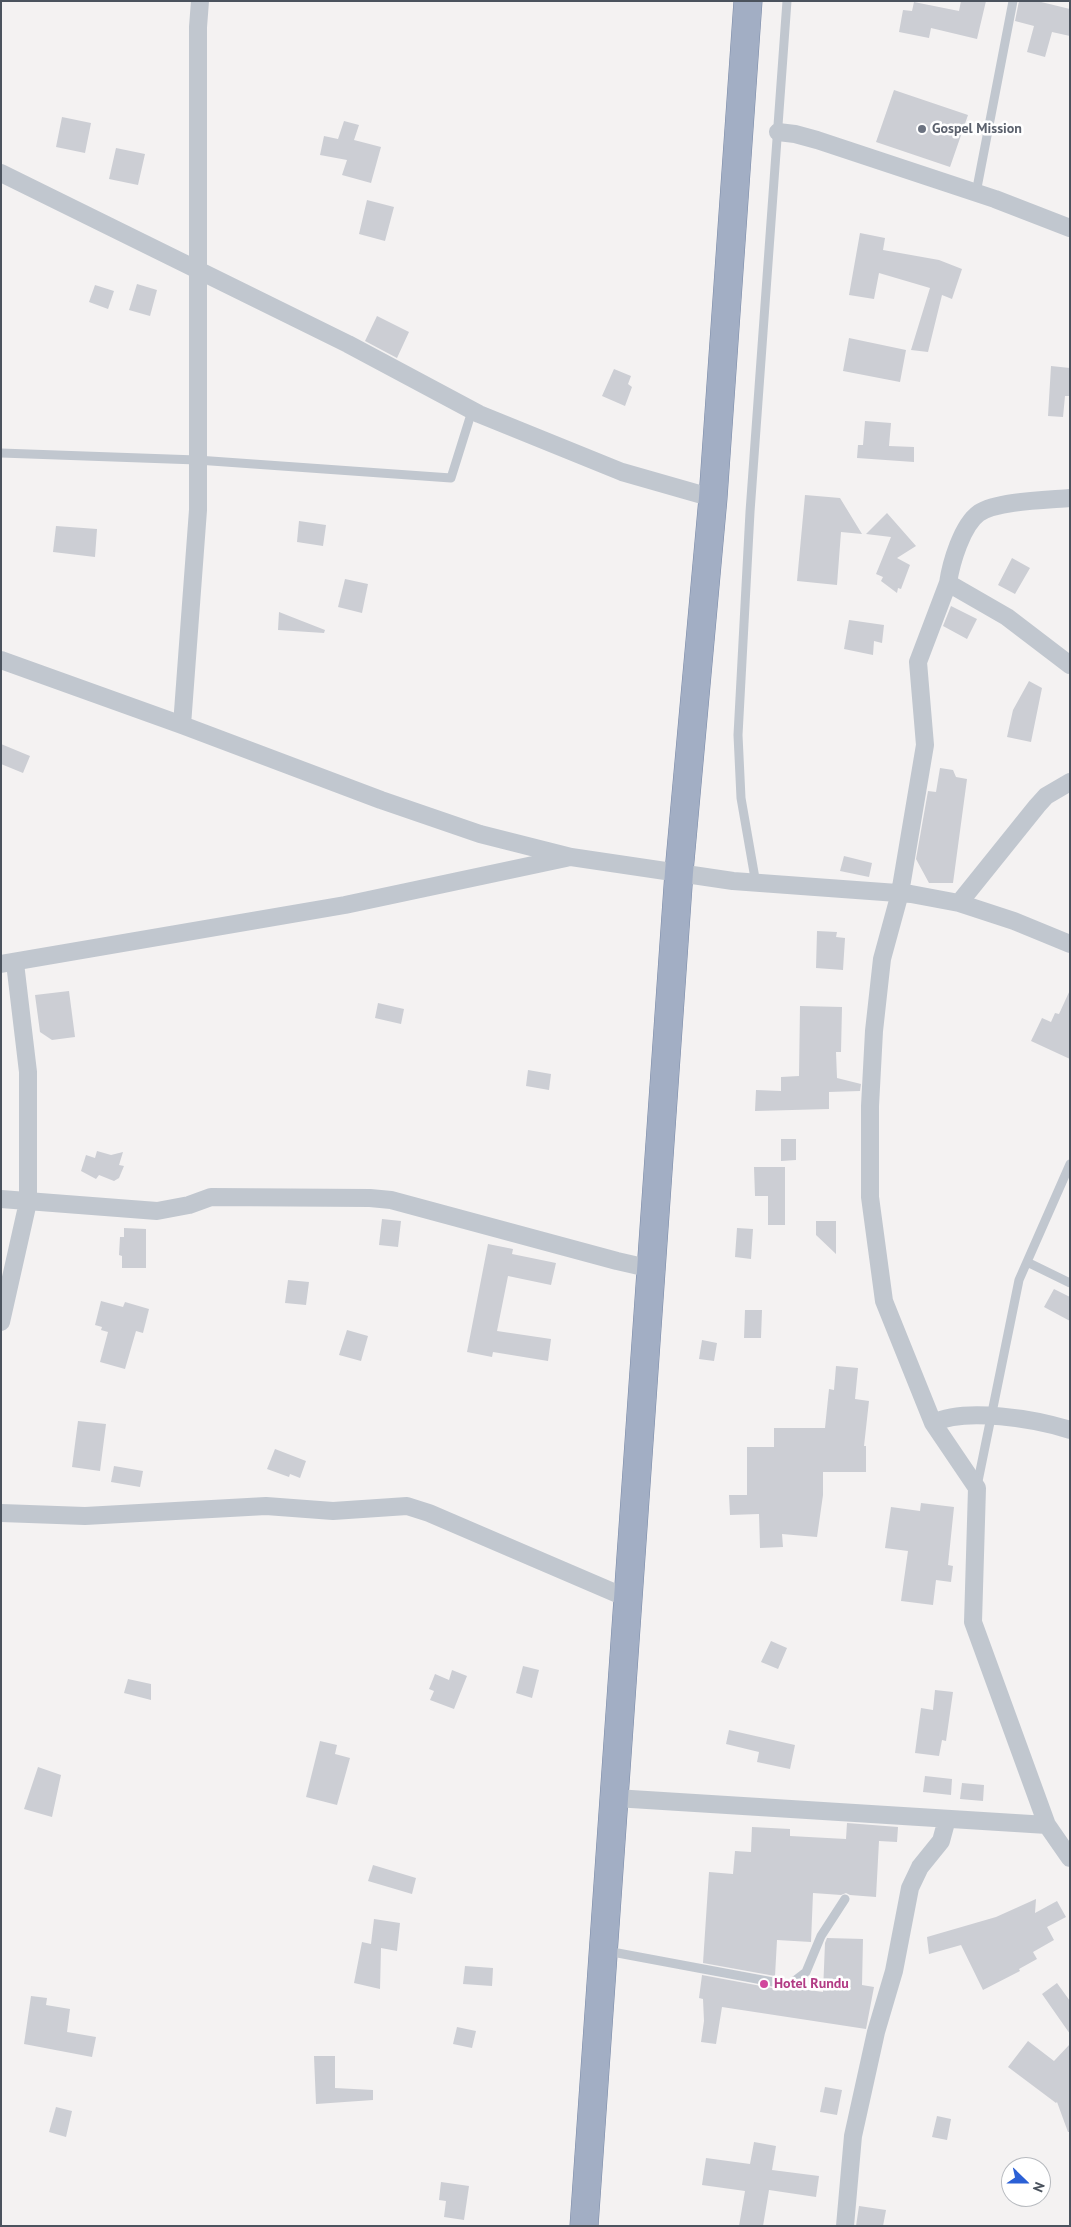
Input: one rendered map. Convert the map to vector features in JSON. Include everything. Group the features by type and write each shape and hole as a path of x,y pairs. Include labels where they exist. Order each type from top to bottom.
{"highway":[{"path":"584,2226 679,872 713,498 748,1"}],"street":[{"path":"182,725 198,510 196,268 200,1"},
{"path":"778,132 805,136 976,193 1070,228"},
{"path":"1,173 348,344 472,410 622,472 713,498"},
{"path":"1070,498 1008,504 980,512 961,542 951,564 948,583 918,662 925,745 900,893 882,959 874,1031 870,1106 870,1197 884,1301 933,1423 977,1488 973,1622 1047,1825 1070,1858"},
{"path":"948,583 1007,616 1070,665"},
{"path":"1,660 480,834 571,857 639,868 756,884 900,893 959,904 1014,921 1070,944"},
{"path":"959,904 1046,796 1070,782"},
{"path":"1,1322 28,1202 28,1072 8,963 345,905 571,857"},
{"path":"1,1199 157,1211 189,1205 211,1197 377,1198 391,1200 652,1269"},
{"path":"933,1423 942,1419 991,1416 1033,1421 1070,1430"},
{"path":"1,1513 84,1516 246,1506 334,1511 407,1506 627,1598"},
{"path":"615,1798 1047,1825"},
{"path":"846,2226 852,2136 876,2032 894,1971 910,1888 920,1867 941,1841 947,1819"}],"lane":[{"path":"756,884 741,798 738,735 750,512 787,1"},
{"path":"976,193 1013,1"},
{"path":"1,453 197,460 451,478 472,410"},
{"path":"977,1488 1019,1280 1070,1164"},
{"path":"1026,1262 1070,1282"},
{"path":"604,1951 790,1985 806,1972 821,1936 845,1899"}],"building":[{"path":"961,1 986,1 977,39 931,28 929,38 899,32 903,10 912,11 914,2 959,11"},
{"path":"1019,1 1037,1 1070,9 1070,36 1052,32 1045,57 1027,52 1034,26 1015,21"},
{"name":"Gospel Mission","path":"894,90 968,115 950,167 876,142"},
{"path":"62,117 91,123 85,153 56,147"},
{"path":"344,121 359,125 354,140 381,147 371,183 342,175 347,160 320,155 324,136 338,139"},
{"path":"116,148 145,154 138,185 109,179"},
{"path":"367,200 394,207 385,241 359,234"},
{"path":"860,233 885,238 883,250 939,260 962,269 952,299 942,295 928,352 911,350 930,288 879,273 874,299 849,295"},
{"path":"137,284 157,290 150,316 129,310"},
{"path":"95,285 114,291 108,309 89,302"},
{"path":"377,316 409,332 397,358 365,341"},
{"path":"849,338 906,350 900,382 843,371"},
{"path":"1051,366 1070,368 1070,396 1065,396 1063,417 1048,416"},
{"path":"614,369 631,376 628,384 632,387 625,406 602,396"},
{"path":"865,421 891,423 889,446 914,447 914,462 857,458 858,445 863,445"},
{"path":"805,495 840,498 862,534 841,532 837,585 797,581"},
{"path":"887,513 916,546 897,558 910,565 901,589 898,588 897,593 881,581 883,577 876,574 891,537 866,534"},
{"path":"299,521 326,525 323,546 297,542"},
{"path":"56,526 97,529 95,557 53,552"},
{"path":"1012,558 1030,568 1015,594 998,585"},
{"path":"345,579 368,584 362,613 338,607"},
{"path":"951,606 977,619 967,639 943,626"},
{"path":"279,612 325,630 324,633 278,630"},
{"path":"849,620 884,625 882,643 874,641 873,655 844,649"},
{"path":"1029,681 1042,688 1031,742 1007,737 1013,710"},
{"path":"1,744 30,756 23,773 1,764"},
{"path":"940,768 953,770 956,777 967,779 953,883 929,883 916,859 928,791 936,792"},
{"path":"844,856 872,863 869,877 840,871"},
{"path":"817,931 837,932 836,937 845,938 843,970 816,968"},
{"path":"1070,990 1070,1059 1031,1041 1042,1018 1051,1022 1055,1013 1059,1014"},
{"path":"69,991 75,1037 52,1040 40,1032 35,995"},
{"path":"378,1003 404,1009 401,1024 375,1018"},
{"path":"800,1006 842,1007 841,1052 836,1052 837,1078 861,1084 860,1091 829,1092 829,1109 755,1111 756,1090 781,1091 781,1077 799,1076"},
{"path":"528,1070 551,1074 549,1090 526,1086"},
{"path":"781,1139 796,1139 796,1160 781,1161"},
{"path":"97,1151 111,1155 123,1152 119,1165 124,1166 119,1178 114,1181 99,1175 96,1179 81,1171 86,1155 95,1158"},
{"path":"754,1167 785,1167 785,1225 768,1225 768,1196 755,1196"},
{"path":"382,1219 401,1221 398,1247 379,1245"},
{"path":"816,1221 836,1221 836,1254 816,1235"},
{"path":"124,1228 146,1229 146,1268 122,1268 122,1256 119,1255 120,1237 124,1237"},
{"path":"737,1228 753,1229 751,1259 735,1257"},
{"path":"488,1244 513,1249 512,1254 556,1263 551,1285 508,1276 497,1331 551,1339 548,1361 493,1352 492,1357 467,1352"},
{"path":"288,1280 309,1282 306,1305 285,1303"},
{"path":"1054,1289 1070,1297 1070,1321 1044,1307"},
{"path":"101,1301 123,1307 125,1302 149,1309 143,1333 136,1331 125,1369 100,1362 108,1332 101,1330 102,1327 95,1325"},
{"path":"745,1310 762,1310 761,1338 744,1338"},
{"path":"347,1330 368,1336 361,1361 339,1355"},
{"path":"702,1340 717,1343 714,1361 699,1359"},
{"path":"836,1366 858,1368 855,1399 869,1401 864,1446 866,1446 866,1472 823,1472 823,1495 817,1537 782,1534 783,1547 760,1548 759,1514 730,1515 729,1495 747,1495 747,1447 774,1447 774,1428 825,1428 829,1389 834,1390"},
{"path":"78,1421 106,1424 100,1471 72,1467"},
{"path":"275,1449 306,1461 300,1478 290,1474 289,1477 267,1469"},
{"path":"114,1466 143,1471 140,1487 111,1482"},
{"path":"921,1503 954,1507 948,1565 953,1566 951,1582 936,1580 933,1605 901,1601 908,1551 885,1548 891,1507 920,1511"},
{"path":"771,1641 787,1648 778,1669 761,1662"},
{"path":"523,1666 539,1670 532,1698 516,1693"},
{"path":"452,1670 467,1676 454,1709 430,1700 434,1691 429,1689 435,1674 449,1680"},
{"path":"128,1679 151,1684 151,1700 124,1693"},
{"path":"935,1690 953,1692 946,1741 942,1740 939,1756 915,1753 921,1708 933,1710"},
{"path":"729,1730 795,1745 790,1769 757,1762 759,1752 726,1744"},
{"path":"320,1741 337,1745 335,1754 350,1758 337,1805 306,1797"},
{"path":"38,1767 61,1775 52,1817 24,1809"},
{"path":"925,1776 952,1779 951,1795 923,1792"},
{"path":"962,1783 984,1785 983,1801 960,1799"},
{"path":"847,1823 898,1827 897,1842 879,1841 876,1897 846,1893 841,1895 813,1893 811,1942 777,1940 775,1976 703,1963 709,1872 733,1874 735,1851 751,1852 752,1827 790,1829 790,1836 846,1839"},
{"path":"373,1865 416,1878 412,1894 368,1881"},
{"path":"1036,1899 1035,1913 1057,1901 1066,1917 1047,1927 1054,1940 1033,1952 1037,1959 1019,1969 1020,1971 983,1990 961,1945 929,1954 927,1937 996,1917"},
{"path":"374,1919 400,1923 397,1951 381,1948 380,1989 354,1983 362,1942 371,1944"},
{"path":"827,1938 863,1939 862,1985 874,1987 866,2029 722,2007 716,2044 701,2042 704,2021 703,1999 699,1998 702,1975 788,1991 795,1988 823,1992 825,1943"},
{"path":"465,1966 493,1968 492,1986 463,1984"},
{"path":"1057,1983 1070,2001 1070,2034 1042,1994"},
{"path":"31,1996 47,1998 46,2005 70,2009 67,2032 96,2037 92,2057 24,2044"},
{"path":"457,2027 476,2031 472,2048 453,2044"},
{"path":"1028,2041 1054,2061 1070,2044 1070,2132 1068,2132 1057,2102 1008,2067"},
{"path":"314,2056 335,2056 335,2088 373,2090 373,2100 316,2104"},
{"path":"825,2087 842,2090 837,2115 820,2112"},
{"path":"56,2107 72,2111 66,2137 49,2132"},
{"path":"937,2116 951,2119 947,2140 932,2137"},
{"path":"754,2142 776,2146 772,2170 819,2176 816,2197 769,2190 763,2226 739,2226 745,2191 702,2185 706,2158 750,2164"},
{"path":"441,2182 469,2186 464,2220 444,2217 446,2201 439,2200"},
{"path":"859,2206 886,2210 883,2226 856,2226"}],"place":[{"name":"Gospel Mission","path":"922,129"},
{"name":"Hotel Rundu","path":"764,1984"}]}
